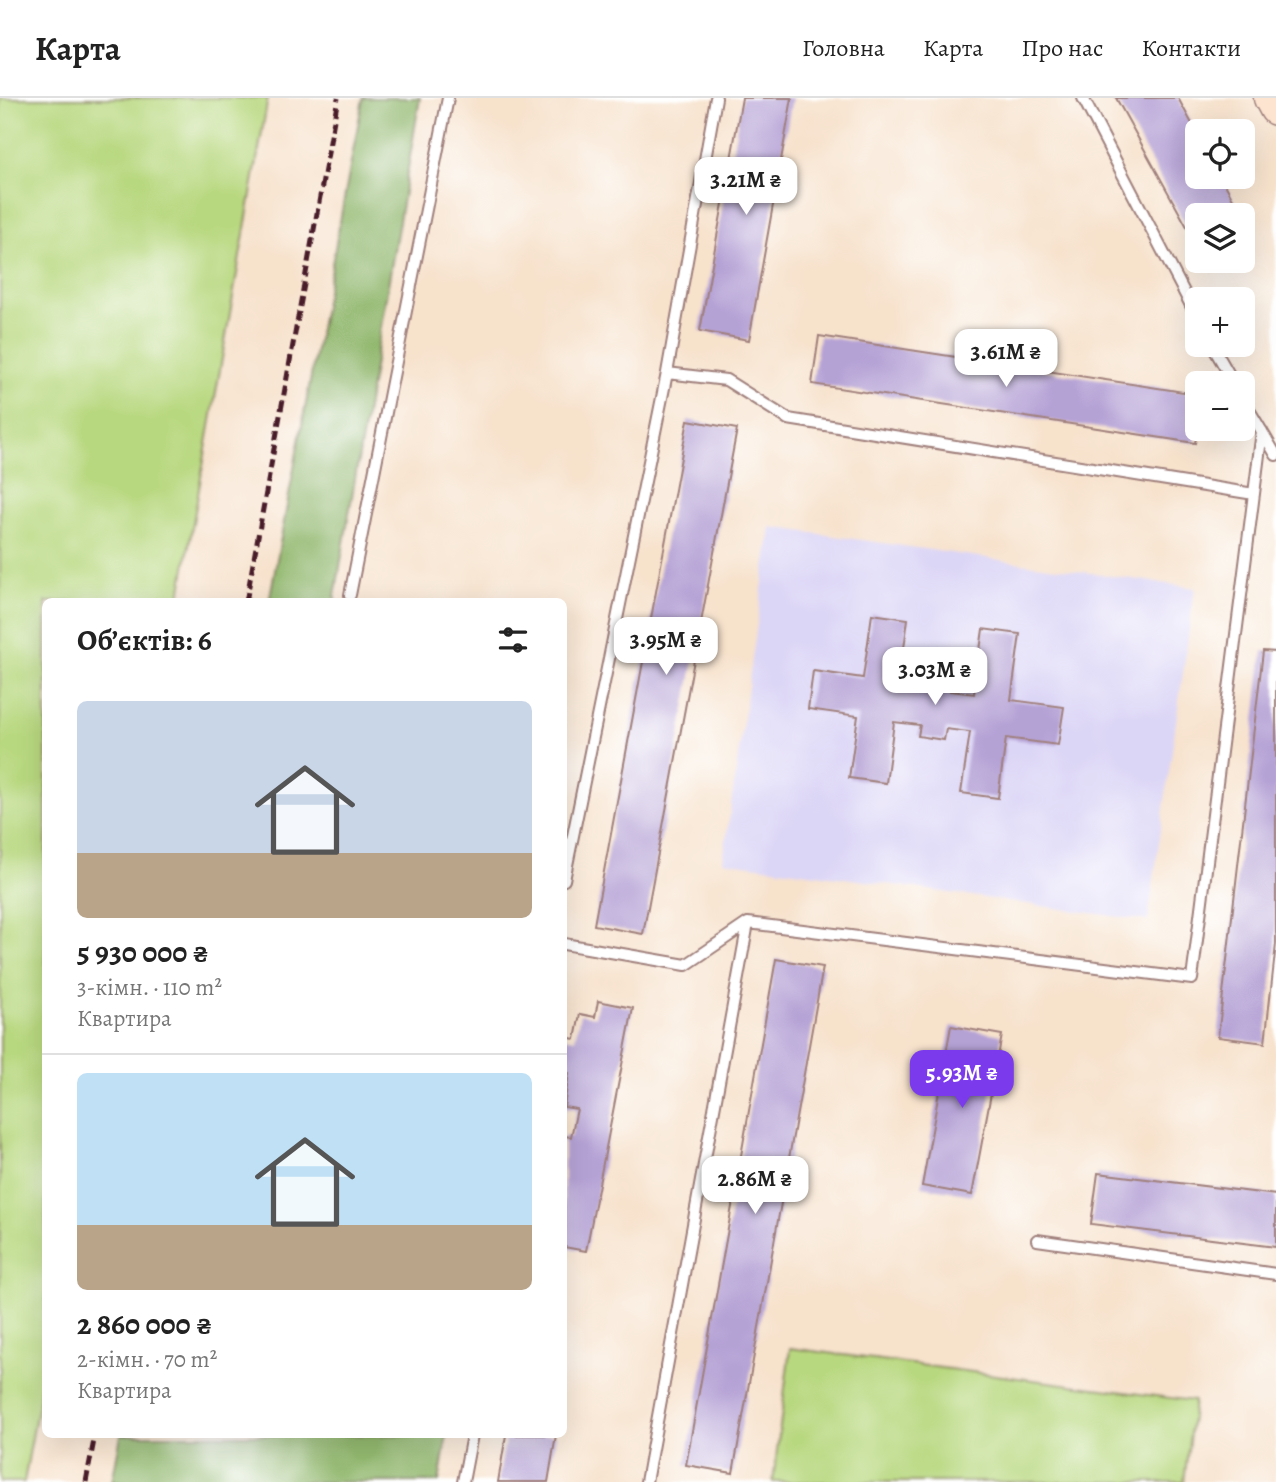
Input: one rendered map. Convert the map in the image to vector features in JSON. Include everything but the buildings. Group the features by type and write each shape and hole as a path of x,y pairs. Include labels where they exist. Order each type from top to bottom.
{"main road":[{"path":"1270,98 1276,109"}],"lane":[{"path":"350,595 448,98"},
{"path":"567,865 667,373 716,98"},
{"path":"1083,98 1185,294"},
{"path":"667,373 726,380 788,419 1254,494"},
{"path":"1255,419 1276,454"},
{"path":"567,945 686,965 748,923 1192,979 1262,431"},
{"path":"646,1482 748,923"},
{"path":"1037,1240 1276,1274"},
{"path":"463,1482 471,1438"}],"shaded area":[{"path":"771,527 1195,588 1148,921 723,861"}],"green space":[{"path":"0,98 268,98 180,598 42,598 42,1382 24,1482 0,1482"},
{"path":"363,98 420,98 335,598 270,598"},
{"path":"790,1348 1194,1401 1184,1482 773,1482"},
{"path":"120,1438 446,1438 439,1482 112,1482"}],"railway":[{"path":"247,598 338,98"},
{"path":"86,1482 94,1438"}]}
